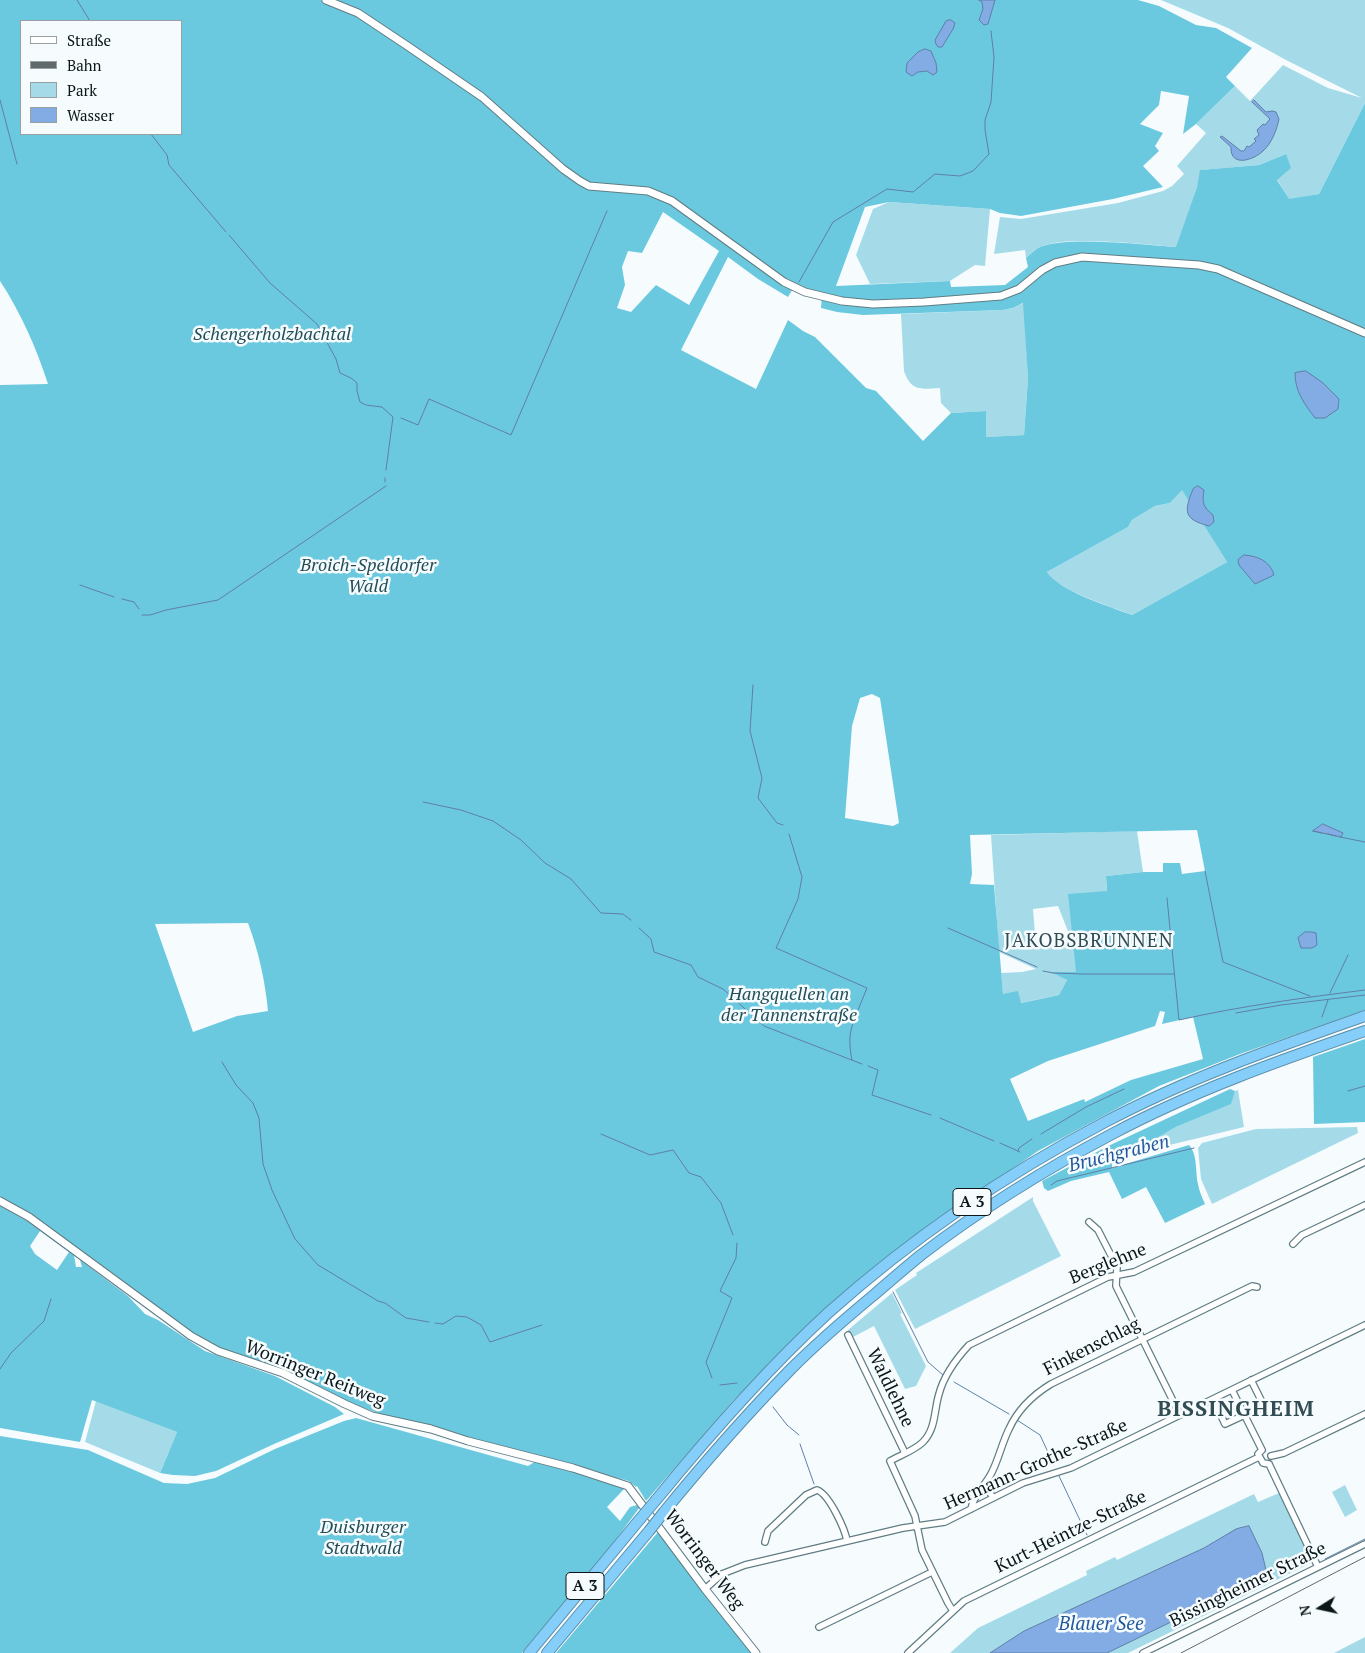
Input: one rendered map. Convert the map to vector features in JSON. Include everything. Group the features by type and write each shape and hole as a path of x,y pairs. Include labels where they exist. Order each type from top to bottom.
{"highway":[{"name":"A 3","path":"529,1653 736,1405 829,1312 913,1243 962,1208 1049,1153 1107,1121 1224,1067 1365,1016"},
{"name":"A 3","path":"547,1653 747,1415 792,1368 837,1326 921,1255 960,1227 1057,1164 1113,1133 1229,1080 1365,1031"}],"street":[{"path":"326,0 358,14 482,97 563,169 580,181 589,186 636,189 661,196 679,206 775,276 796,289 805,292 842,301 873,304 988,298 1010,293 1055,263 1082,257 1199,265 1218,269 1365,334"},
{"name":"Berglehne","path":"917,1527 913,1511 890,1461 922,1443 927,1437 933,1425 939,1393 946,1376 959,1356 970,1345 1108,1277 1134,1272 1365,1162"},
{"name":"Worringer Reitweg","path":"0,1201 29,1217 191,1336 218,1351 282,1373 372,1416 431,1429 468,1441 573,1468 628,1486"},
{"path":"1293,1244 1302,1235 1365,1205"},
{"path":"1089,1222 1098,1230 1117,1267 1116,1286 1180,1415"},
{"name":"Finkenschlag","path":"971,1509 972,1502 992,1473 1015,1418 1036,1394 1051,1384 1142,1339 1252,1286 1257,1287"},
{"name":"Hermann-Grothe-Straße","path":"706,1589 722,1574 735,1568 847,1541 944,1522 1023,1483 1071,1468 1365,1325"},
{"name":"Waldlehne","path":"848,1335 905,1453"},
{"path":"1213,1400 1225,1424 1264,1406 1251,1380"},
{"path":"1232,1390 1262,1450"},
{"path":"1271,1456 1284,1453 1365,1414"},
{"path":"1266,1448 1272,1459 1269,1464 1263,1464 1258,1454 1266,1448"},
{"name":"Kurt-Heintze-Straße","path":"908,1653 964,1600 1260,1457"},
{"path":"1269,1464 1318,1567"},
{"path":"985,1484 993,1498"},
{"name":"Worringer Weg","path":"628,1486 756,1653"},
{"path":"764,1542 768,1531 806,1495 817,1490 825,1495 846,1534 847,1541"},
{"path":"917,1527 920,1543 932,1572 953,1611"},
{"name":"Bissingheimer Straße","path":"1144,1653 1365,1544"},
{"path":"819,1627 932,1572"}],"green space":[{"name":"Broich-Speldorfer Wald","path":"0,0 1138,0 1159,6 1196,25 1216,28 1252,48 1226,77 1235,86 1183,134 1189,96 1161,91 1159,105 1140,124 1163,133 1155,146 1159,151 1143,166 1163,187 1113,199 1021,216 1000,213 990,209 889,202 865,207 836,286 950,281 951,287 1005,285 1028,267 1026,258 1038,248 1050,244 1084,241 1176,247 1197,187 1200,170 1259,165 1286,154 1291,168 1277,180 1289,199 1319,194 1365,103 1365,1010 1240,1054 1159,1086 1038,1151 999,1178 780,1353 733,1401 646,1501 637,1486 629,1481 386,1416 345,1401 296,1375 233,1354 205,1342 28,1213 0,1197 0,385 48,384 15,305 0,281","holes":["663,212 719,251 689,305 656,285 631,312 617,308 625,285 622,267 628,251 642,253","728,257 758,279 788,297 795,285 822,295 821,308 837,312 863,315 1003,310 1023,303 1028,378 1024,435 986,437 986,411 951,413 923,441 876,391 866,388 815,337 788,320 756,389 681,350","1182,490 1227,562 1132,615 1074,592 1063,586 1047,572 1128,527 1132,520 1155,506 1170,503","872,694 880,698 899,823 893,826 845,818 852,726 860,698","1197,830 1205,871 1182,874 1180,863 1163,863 1163,872 1106,876 1107,891 1068,894 1076,972 1051,972 1067,980 1059,995 1021,1003 1018,991 1003,994 994,885 970,884 972,874 970,835","248,923 261,967 268,1011 237,1016 193,1032 155,924","1160,1011 1165,1012 1162,1024 1193,1017 1203,1059 1131,1080 1085,1102 1084,1099 1028,1121 1010,1079 1048,1061 1155,1026"]},
{"path":"1161,0 1365,0 1365,103 1319,194 1289,200 1277,179 1286,154 1259,165 1201,170 1177,247 1084,241 1050,244 1038,248 1026,258 1025,250 994,254 1000,217 1021,219 1118,203 1163,191 1172,186 1184,174 1177,166 1206,133 1196,124 1235,86 1250,101 1283,65 1328,88 1362,98 1286,60 1228,28"},
{"path":"889,202 990,209 985,266 975,265 950,281 870,284 856,255 873,209"},
{"path":"1024,303 1028,378 1024,435 986,437 986,411 951,413 941,403 940,388 923,389 910,383 904,371 901,314 1003,310"},
{"path":"1182,489 1227,562 1132,615 1074,592 1063,586 1047,572 1128,527 1132,520 1155,506 1170,503"},
{"path":"1137,831 1143,872 1106,876 1107,891 1076,972 1053,972 1067,980 1059,995 1020,1003 1003,994 1001,973 1036,969 999,952 991,835","holes":["1058,906 1073,944 1036,946 1033,909"]},
{"path":"1365,1039 1365,1122 1314,1124 1313,1057"},
{"path":"1230,1089 1235,1091 1231,1104 1176,1127 1145,1145 1112,1160 1112,1168 1189,1145 1194,1153 1198,1187 1205,1204 1165,1223 1146,1187 1122,1199 1109,1172 1071,1181 1048,1191 1044,1188 1042,1181 1106,1147"},
{"path":"1238,1090 1244,1127 1112,1159 1145,1145 1176,1127 1230,1104 1235,1091"},
{"path":"1357,1127 1358,1133 1212,1204 1201,1179 1198,1148 1202,1143 1256,1129"},
{"path":"1033,1197 1033,1201 1061,1256 915,1329 895,1290 917,1275 916,1273"},
{"path":"0,1206 31,1223 74,1255 76,1267 82,1267 80,1260 128,1296 145,1314 158,1320 205,1351 275,1376 335,1407 344,1414 216,1471 195,1476 160,1473 177,1432 92,1400 80,1442 0,1428","holes":["40,1231 69,1252 57,1270 35,1254 30,1246"]},
{"path":"892,1293 902,1313 900,1314 926,1366 916,1386 905,1389 874,1326 851,1338 848,1330"},
{"path":"96,1401 177,1432 160,1473 85,1442"},
{"name":"Duisburger Stadtwald","path":"356,1418 528,1466 536,1461 630,1486 625,1488 607,1507 620,1521 630,1507 637,1505 640,1507 602,1558 522,1653 0,1653 0,1436 88,1450 164,1483 187,1484 215,1478 275,1449"},
{"path":"1345,1485 1357,1510 1345,1517 1332,1492"},
{"path":"1279,1493 1313,1562 1128,1653 950,1653 978,1628 1087,1575 1086,1571 1115,1557 1117,1560 1254,1494 1258,1502"},
{"path":"658,1532 751,1653 556,1653"},
{"path":"1365,1637 1365,1653 1334,1653"}],"water":[{"path":"979,0 995,0 988,24 984,25 979,20 983,9 982,2"},
{"path":"951,20 955,23 953,29 942,47 938,47 935,40 946,21"},
{"path":"925,49 931,51 936,63 937,72 933,75 927,71 918,72 912,76 906,72 907,63 918,52"},
{"path":"1254,100 1266,112 1276,112 1279,119 1278,123 1271,140 1263,151 1249,159 1238,160 1234,158 1231,147 1220,137 1222,136 1241,151 1244,151 1247,146 1249,147 1256,141 1254,139 1259,135 1257,130 1270,119 1252,102"},
{"path":"1306,371 1323,383 1339,399 1338,409 1325,418 1315,418 1298,392 1295,373"},
{"path":"1198,486 1204,490 1204,504 1213,515 1214,522 1209,526 1194,520 1188,514 1187,509 1190,497 1193,489"},
{"path":"1244,555 1263,560 1270,566 1274,575 1255,584 1239,565 1238,560"},
{"path":"1323,824 1343,833 1341,837 1313,831"},
{"path":"1305,932 1316,933 1317,945 1312,948 1301,948 1298,938"},
{"name":"Blauer See","path":"1249,1526 1262,1553 1266,1570 1262,1578 1107,1653 990,1653 1024,1631 1204,1548 1236,1529"}],"waterway":[{"path":"77,0 89,20"},
{"path":"799,282 833,222 887,189 913,192 935,174 960,176 973,171 989,154 985,120 991,102 994,57 991,31"},
{"path":"0,100 17,164"},
{"path":"152,135 167,155 169,165 226,232"},
{"path":"401,418 418,425 429,399 511,435 607,211"},
{"path":"229,235 270,283 317,324 336,359 340,373 357,383 360,402 366,405 382,407 393,417 386,470"},
{"path":"142,615 150,615 218,600 386,486"},
{"path":"80,585 114,597"},
{"path":"122,599 134,602 139,609"},
{"path":"753,685 750,731 762,778 758,798 777,823 783,825"},
{"path":"423,802 461,810 493,821 521,840 545,863 571,879 601,913 623,914 631,920"},
{"path":"1313,831 1322,833"},
{"path":"789,834 802,877 798,899 776,948 867,988 858,1010"},
{"path":"1328,834 1336,836"},
{"path":"1340,837 1365,842"},
{"path":"1205,871 1223,962 1310,996"},
{"path":"1167,898 1179,1020 1248,1006 1365,990"},
{"path":"639,928 651,939 654,952 691,965 698,977 723,989 764,1026 862,1064"},
{"path":"948,928 1037,967"},
{"path":"1330,993 1348,955"},
{"path":"1043,971 1083,974 1174,974"},
{"path":"1236,1013 1281,1005 1365,995"},
{"path":"1322,1017 1328,1000"},
{"path":"852,1060 850,1038 856,1017"},
{"path":"222,1062 236,1085 253,1103 259,1118 263,1164 272,1190 295,1239 318,1265 378,1301 385,1303 406,1318 429,1322"},
{"path":"868,1066 878,1070 872,1095 931,1115"},
{"path":"1348,1091 1365,1086"},
{"path":"1041,1134 1086,1107 1124,1089"},
{"path":"940,1118 994,1141"},
{"path":"601,1134 650,1155 673,1150 689,1173 701,1177 721,1203 733,1235"},
{"path":"1018,1151 1019,1148 1032,1139"},
{"path":"1000,1143 1020,1152"},
{"name":"Bruchgraben","path":"1051,1185 1057,1181 1194,1148"},
{"path":"712,1378 706,1362 732,1298 720,1291 736,1258 737,1243"},
{"path":"893,1292 928,1362 943,1375"},
{"path":"0,1369 11,1353 44,1321 51,1299"},
{"path":"435,1323 443,1324 456,1316 467,1317 481,1325 490,1342 542,1325"},
{"path":"954,1382 1009,1414"},
{"path":"720,1385 737,1383"},
{"path":"773,1407 787,1425 799,1435"},
{"path":"1017,1420 1040,1435 1054,1465"},
{"path":"800,1444 814,1484"},
{"path":"1059,1476 1087,1535"},
{"path":"1325,1559 1365,1539"}],"railway":[{"path":"1181,1653 1365,1557"}],"district":[{"name":"JAKOBSBRUNNEN","path":"1089,942"},
{"name":"BISSINGHEIM","path":"1236,1410"}],"park label":[{"name":"Schengerholzbachtal","path":"272,335"},
{"name":"Hangquellen an der Tannenstraße","path":"789,1005"}]}
